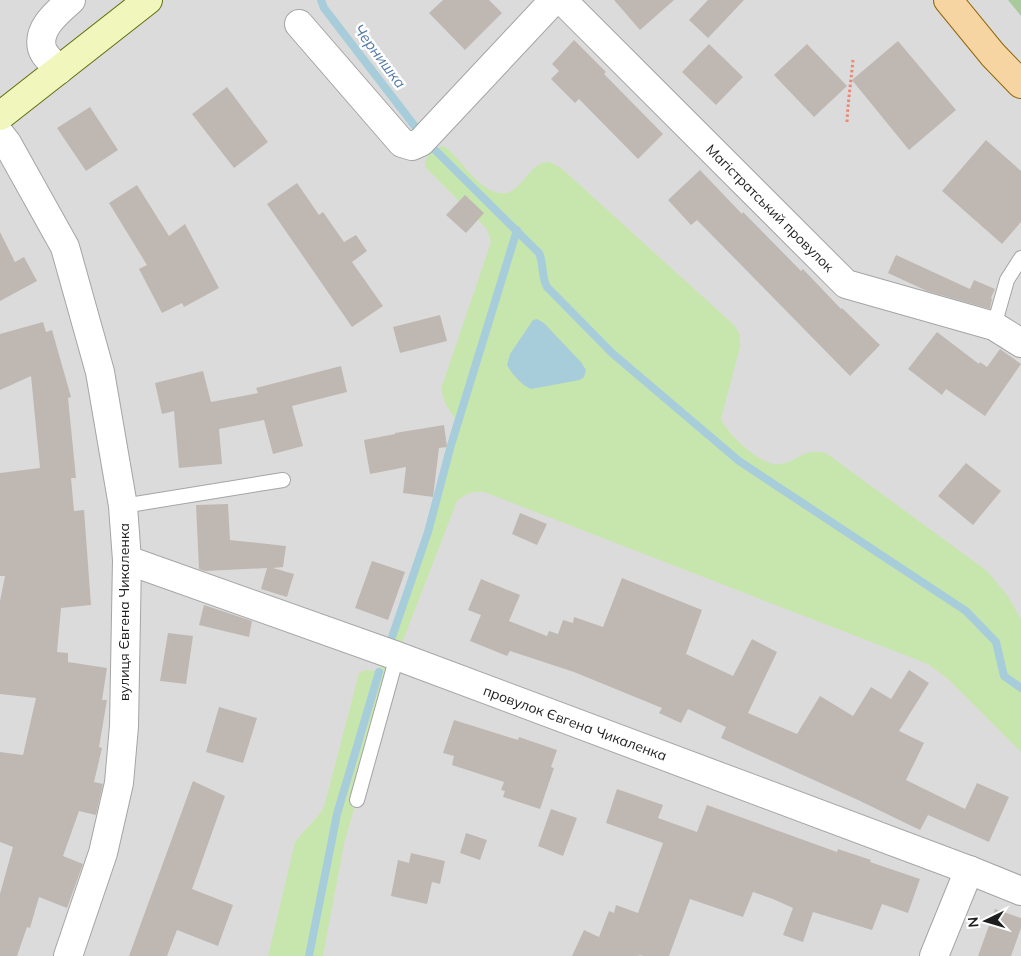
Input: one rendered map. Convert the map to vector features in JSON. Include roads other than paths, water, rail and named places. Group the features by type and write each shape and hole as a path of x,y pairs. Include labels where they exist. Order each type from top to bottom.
{"main road":[{"path":"0,116 148,0"},
{"path":"948,0 1021,84"}],"street":[{"path":"59,70 42,50 41,40 49,22 71,0"},
{"path":"298,24 402,143 412,146 421,142 554,0"},
{"name":"Магістратський провулок","path":"562,0 846,284 994,326 1021,344"},
{"name":"вулиця Євгена Чикаленка","path":"0,134 7,143 65,247 100,372 123,506 127,560 124,726 119,783 103,853 68,956"},
{"name":"провулок Євгена Чикаленка","path":"127,560 397,656 1021,891"},
{"path":"934,956 969,870"}],"lane":[{"path":"994,326 1007,280 1021,258"},
{"path":"123,506 283,480"},
{"path":"357,800 397,656"}],"water":[{"path":"537,319 544,323 581,362 586,370 584,377 580,380 531,389 514,375 507,365 510,354 533,320"}],"waterway":[{"name":"Чернишка","path":"321,0 324,8 417,129"},
{"path":"434,149 539,253 547,287 612,353 739,461 966,611 996,642 1004,676 1021,688"},
{"path":"391,640 428,532 451,445 517,230"},
{"path":"309,956 337,814 379,672"}]}
